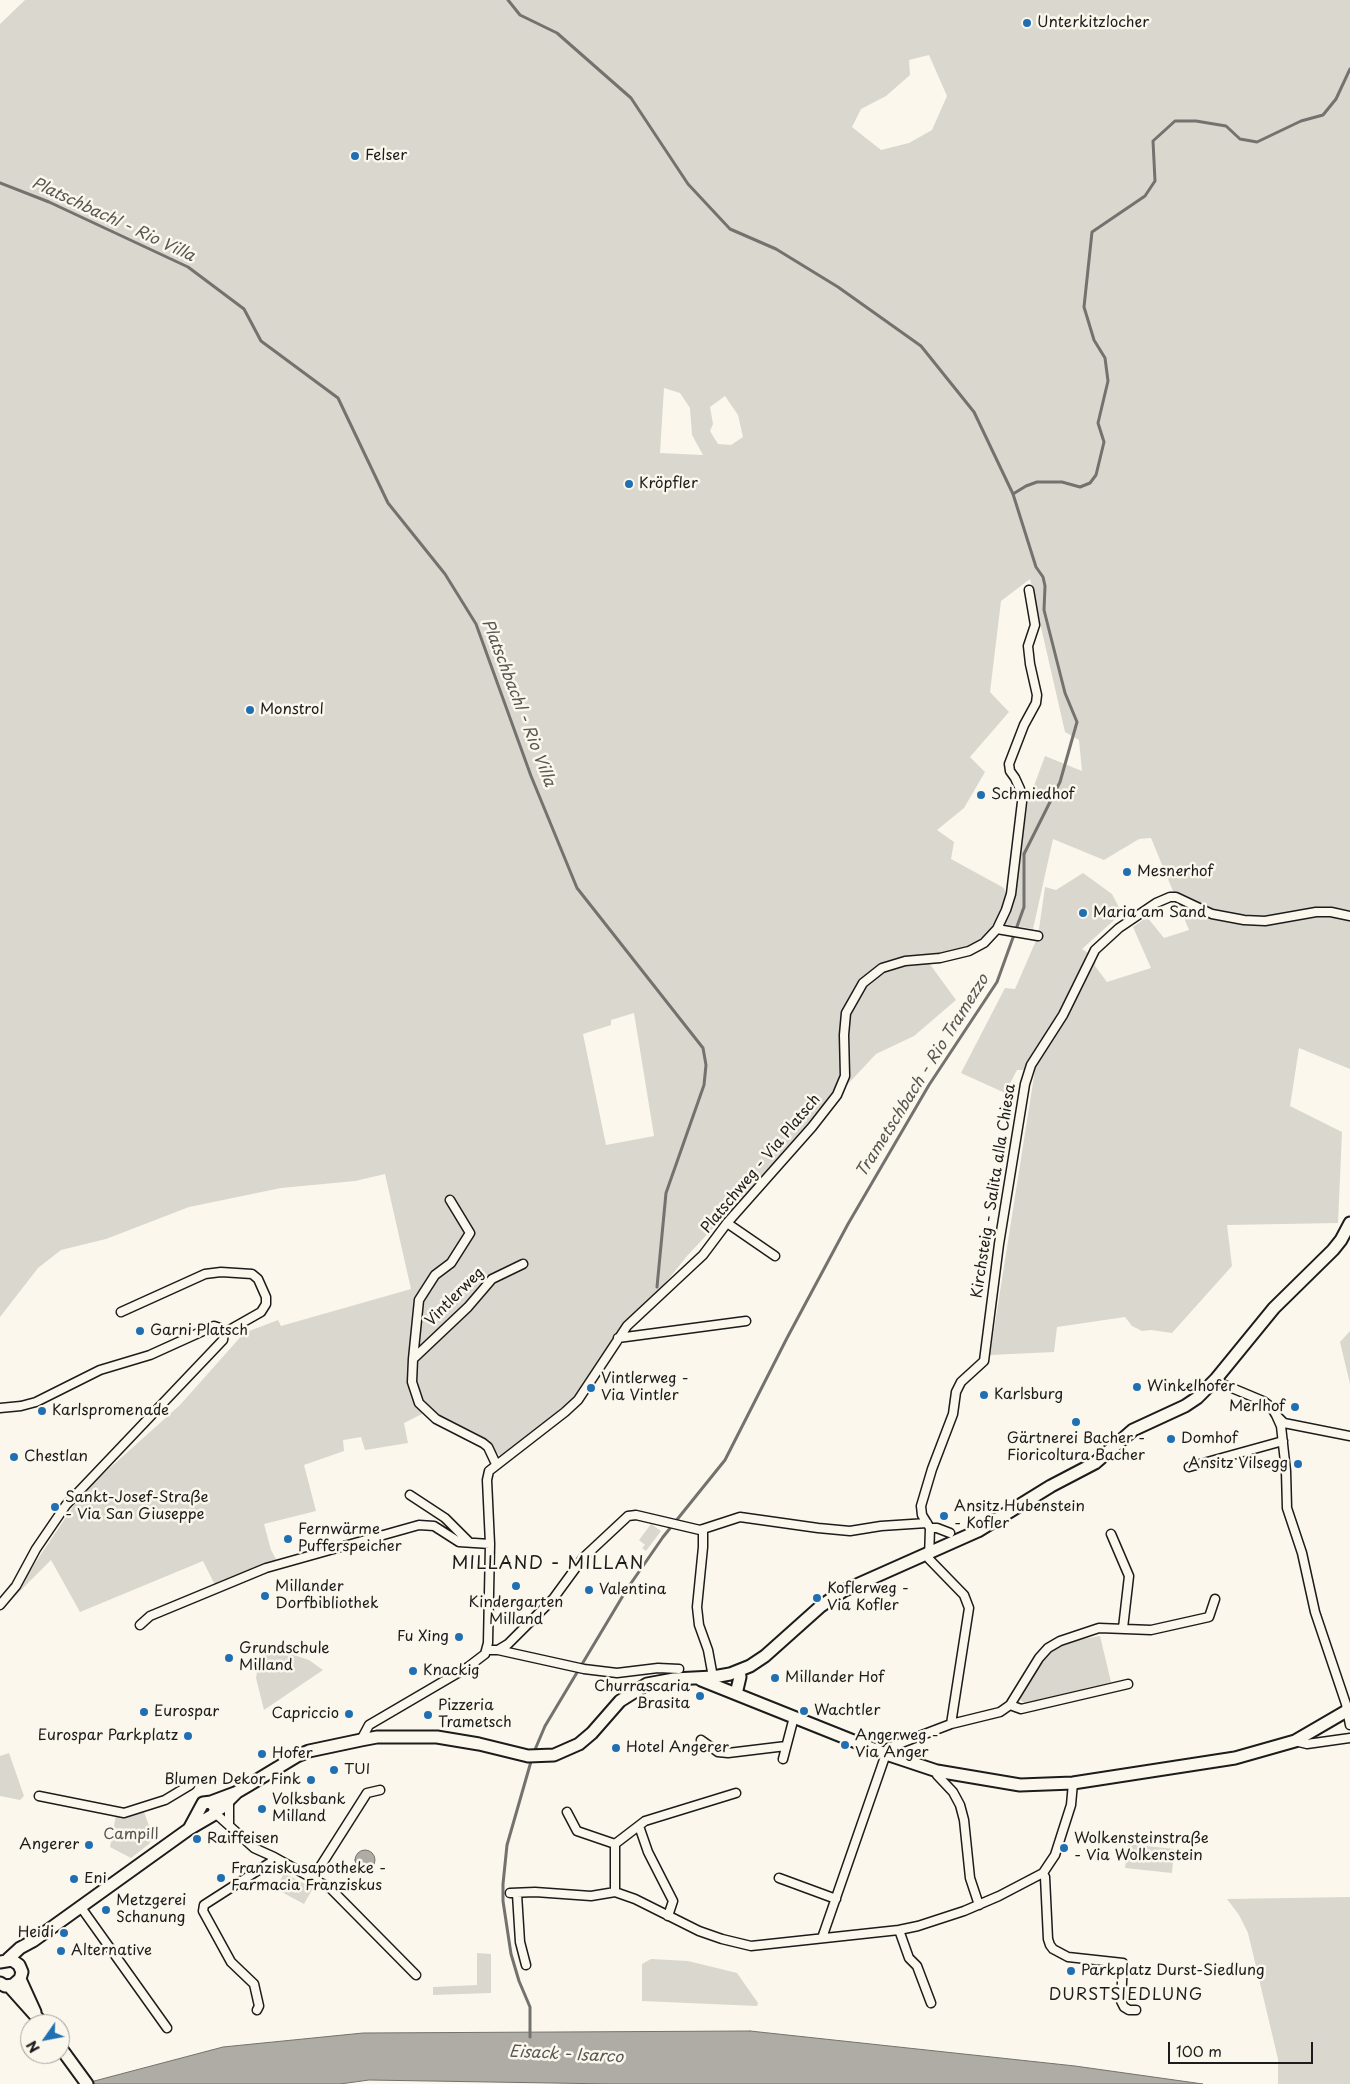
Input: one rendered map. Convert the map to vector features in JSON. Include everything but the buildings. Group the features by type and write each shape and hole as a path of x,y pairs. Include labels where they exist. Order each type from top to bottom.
{"street":[{"path":"1029,590 1035,626 1028,646 1037,695 1036,704 1024,725 1009,764 1010,771 1020,789 1022,802 1011,894 1000,930 1038,936"},
{"name":"Kirchsteig - Salita alla Chiesa","path":"929,1552 928,1526 922,1515 921,1506 932,1469 953,1414 956,1392 961,1382 984,1361 998,1244 1027,1072 1063,1016 1095,950 1119,928 1156,903 1170,897 1181,899 1212,914 1244,920 1265,921 1316,912 1331,912 1350,916"},
{"name":"Platschweg - Via Platsch","path":"496,1464 566,1412 578,1400 627,1326 695,1264 837,1095 845,1076 844,1035 846,1012 863,983 882,968 905,961 940,958 969,951 984,943 1000,930"},
{"name":"Vintlerweg","path":"450,1200 470,1233 451,1263 435,1275 419,1300 412,1382 419,1403 436,1419 483,1443 488,1447 496,1464"},
{"path":"728,1223 775,1256"},
{"path":"4,1961 189,1829 237,1792 297,1756 309,1751 377,1737 437,1737 533,1756 554,1755 579,1744 592,1733 620,1701 647,1684 674,1680 713,1678 739,1671 765,1656 805,1619 843,1592 978,1531 1051,1486 1095,1462 1133,1430 1185,1406 1197,1398 1216,1379 1274,1308 1333,1250 1350,1223"},
{"name":"Vintlerweg","path":"413,1359 468,1307 492,1278 523,1264"},
{"path":"121,1312 205,1274 221,1272 252,1274 258,1279 266,1297 266,1304 261,1312 224,1333"},
{"path":"618,1338 746,1321"},
{"path":"0,1408 36,1402 100,1370 150,1355 214,1326 220,1328 224,1333 223,1340 66,1505 36,1549 16,1586 0,1605"},
{"path":"1216,1379 1220,1383 1263,1401 1271,1407 1281,1426 1286,1471 1286,1508 1302,1553 1315,1612 1349,1710 1350,1725"},
{"path":"1276,1415 1284,1423 1350,1436"},
{"path":"1190,1467 1283,1441"},
{"path":"361,1740 369,1725 468,1667 480,1659 487,1650 490,1544 487,1480 489,1471 496,1464"},
{"path":"410,1495 445,1518 469,1542"},
{"path":"498,1650 508,1644 540,1613 553,1599 583,1558 628,1516 636,1515 695,1530 740,1517 818,1528 850,1530 881,1526 928,1526 950,1533"},
{"path":"140,1625 143,1620 159,1612 266,1568 412,1526 434,1526 459,1542 490,1544"},
{"path":"702,1529 703,1547 697,1607 699,1625 708,1650 713,1678"},
{"path":"1111,1534 1129,1576 1123,1628"},
{"path":"929,1552 929,1559 964,1595 969,1608 950,1724"},
{"path":"822,1938 888,1748 950,1724 1000,1712 1010,1705 1029,1672 1048,1648 1069,1636 1099,1628 1151,1630 1209,1617 1215,1599"},
{"path":"487,1650 498,1650 584,1669 617,1673 658,1668 679,1668"},
{"path":"736,1694 740,1677 739,1671"},
{"path":"697,1679 886,1754 937,1771 1020,1785 1073,1783 1235,1758 1295,1741 1349,1710"},
{"path":"1010,1705 1021,1709 1128,1684"},
{"path":"782,1759 794,1717"},
{"path":"1295,1741 1307,1744 1350,1738"},
{"path":"701,1740 718,1752 786,1746"},
{"path":"937,1771 937,1775 953,1792 960,1805 964,1820 970,1878 980,1905"},
{"path":"526,1965 520,1942 513,1893 535,1892 591,1896 615,1892 635,1899 699,1931 751,1946 899,1930 918,1926 980,1905 1043,1874 1056,1855 1071,1806 1073,1783"},
{"path":"38,1796 124,1813 165,1800 190,1785"},
{"path":"314,1878 367,1793 380,1790"},
{"path":"210,1811 229,1801 237,1792"},
{"path":"615,1844 645,1821 736,1793"},
{"path":"229,1801 229,1824"},
{"path":"210,1811 229,1824 245,1842 254,1848 330,1888 416,1975"},
{"path":"568,1812 577,1831 615,1844"},
{"path":"639,1826 648,1852 673,1901 668,1916"},
{"path":"615,1844 615,1892"},
{"path":"257,2010 259,2006 254,1984 231,1962 203,1911 204,1905 272,1862 274,1857"},
{"path":"1043,1874 1045,1877 1048,1939 1054,1949 1068,1957 1123,1963 1121,2001 1129,2010 1136,2010"},
{"path":"779,1878 836,1899"},
{"path":"80,1906 167,2028"},
{"path":"899,1930 909,1958 917,1966 931,2003"},
{"path":"3,1985 14,1985 21,1974 33,1942"},
{"path":"4,1961 16,1962 38,2014"},
{"path":"3,1985 34,2014"},
{"path":"70,2060 87,2084"}],"green space":[{"path":"25,0 1350,0 1350,1069 1299,1048 1290,1106 1342,1132 1338,1223 1227,1225 1232,1266 1172,1333 1151,1330 1142,1331 1132,1326 1125,1317 1057,1327 1054,1352 990,1355 1035,1070 1017,1070 1005,1093 961,1073 1005,988 1015,989 1038,936 1045,887 1056,890 1083,873 1112,894 1122,913 1082,949 1096,958 1095,966 1107,982 1151,968 1133,927 1147,917 1164,938 1189,930 1151,838 1139,839 1104,860 1053,839 1033,929 1004,924 1014,899 1028,802 1045,756 1082,771 1079,740 1065,732 1030,579 1001,601 990,692 1009,712 970,757 985,772 964,808 937,830 954,842 951,859 1004,888 1007,896 994,927 973,945 929,963 956,1000 914,1036 876,1054 687,1256 571,1401 500,1456 487,1441 430,1410 404,1423 408,1443 365,1450 361,1437 343,1440 344,1451 304,1465 316,1511 264,1524 271,1550 277,1561 215,1585 203,1561 80,1612 51,1560 8,1603 83,1492 180,1405 244,1333 278,1320 281,1326 411,1289 385,1174 355,1181 281,1188 189,1207 106,1239 61,1250 38,1268 0,1317 0,24","holes":["929,55 947,96 932,130 909,143 881,150 852,127 861,109 886,96 910,75 909,60","664,388 680,393 690,408 692,435 703,455 660,453","725,396 738,415 743,437 731,445 718,444 710,431 713,424 710,407","634,1013 654,1136 606,1145 583,1034 611,1025 611,1020"]},
{"path":"1350,1331 1350,1384 1340,1342"},
{"path":"651,1524 661,1531 646,1551 642,1548 645,1545 639,1540"},
{"path":"1100,1636 1111,1682 1025,1703 1020,1700 1021,1695 1051,1651 1071,1641"},
{"path":"273,1648 309,1660 323,1670 264,1710 256,1678 258,1666 266,1650"},
{"path":"9,1753 24,1796 20,1800 0,1796 0,1756"},
{"name":"Campill","path":"144,1812 152,1834 149,1844 131,1858 110,1847 116,1815 125,1817"},
{"path":"1128,1844 1174,1849 1172,1873 1125,1868"},
{"path":"284,1873 313,1888 304,1904 276,1889"},
{"path":"1350,1897 1350,2084 1278,2084 1278,2059 1248,1933 1239,1915 1227,1899"},
{"path":"477,1953 491,1954 491,1993 433,1995 433,1987 477,1985"},
{"path":"651,1959 688,1961 737,1973 758,2003 757,2006 642,2001 642,1964"}],"water":[{"path":"365,1850 372,1853 375,1860 372,1867 365,1870 358,1867 355,1860 358,1853"},
{"name":"Eisack - Isarco","path":"750,2031 1075,2066 1203,2084 613,2084 369,2080 340,2084 83,2084 223,2047 363,2033"}],"waterway":[{"name":"Trametschbach - Rio Tramezzo","path":"508,0 520,15 557,33 631,98 688,184 730,229 776,249 838,287 921,346 974,412 1013,494 1036,567 1043,577 1045,586 1044,610 1065,693 1077,722 1060,782 1024,854 1024,907 997,982 929,1085 848,1224 725,1460 663,1537 627,1589 545,1726 534,1752"},
{"path":"1013,494 1037,482 1062,482 1080,487 1090,483 1096,475 1104,442 1098,423 1108,381 1105,358 1094,340 1084,307 1092,232 1145,196 1155,181 1153,141 1175,121 1196,121 1226,126 1240,139 1257,142 1301,121 1323,115 1336,99 1350,69"},
{"name":"Platschbachl - Rio Villa","path":"0,183 49,202 188,267 244,309 261,341 338,398 388,503 445,574 476,624 531,776 577,888 703,1048 706,1065 704,1085 666,1193 657,1287"},
{"name":"Trametschbach - Rio Tramezzo","path":"530,2037 530,2007 519,1981 511,1954 503,1901 503,1884 507,1845 532,1758"}],"place":[{"name":"Unterkitzlocher","path":"1027,23"},
{"name":"Felser","path":"355,156"},
{"name":"Kröpfler","path":"629,484"},
{"name":"Monstrol","path":"250,710"},
{"name":"Schmiedhof","path":"981,795"},
{"name":"Mesnerhof","path":"1127,872"},
{"name":"Maria am Sand","path":"1083,913"},
{"name":"Garni Platsch","path":"140,1331"},
{"name":"Winkelhofer","path":"1137,1387"},
{"name":"Vintlerweg - Via Vintler","path":"591,1388"},
{"name":"Karlsburg","path":"984,1395"},
{"name":"Merlhof","path":"1295,1407"},
{"name":"Karlspromenade","path":"42,1411"},
{"name":"Gärtnerei Bacher - Fioricoltura Bacher","path":"1076,1422"},
{"name":"Domhof","path":"1171,1439"},
{"name":"Chestlan","path":"14,1457"},
{"name":"Ansitz Vilsegg","path":"1298,1464"},
{"name":"Sankt-Josef-Straße - Via San Giuseppe","path":"55,1507"},
{"name":"Ansitz Hubenstein - Kofler","path":"944,1516"},
{"name":"Fernwärme Pufferspeicher","path":"288,1539"},
{"name":"Kindergarten Milland","path":"516,1586"},
{"name":"Valentina","path":"589,1590"},
{"name":"Millander Dorfbibliothek","path":"265,1596"},
{"name":"Koflerweg - Via Kofler","path":"817,1598"},
{"name":"Fu Xing","path":"459,1637"},
{"name":"Grundschule Milland","path":"229,1658"},
{"name":"Knackig","path":"413,1671"},
{"name":"Millander Hof","path":"775,1678"},
{"name":"Churrascaria Brasita","path":"700,1696"},
{"name":"Wachtler","path":"804,1711"},
{"name":"Eurospar","path":"144,1712"},
{"name":"Capriccio","path":"349,1714"},
{"name":"Pizzeria Trametsch","path":"428,1715"},
{"name":"Eurospar Parkplatz","path":"188,1736"},
{"name":"Angerweg - Via Anger","path":"845,1745"},
{"name":"Hotel Angerer","path":"616,1748"},
{"name":"Hofer","path":"262,1754"},
{"name":"TUI","path":"334,1770"},
{"name":"Blumen Dekor Fink","path":"311,1780"},
{"name":"Volksbank Milland","path":"262,1809"},
{"name":"Raiffeisen","path":"197,1839"},
{"name":"Angerer","path":"89,1845"},
{"name":"Wolkensteinstraße - Via Wolkenstein","path":"1064,1848"},
{"name":"Franziskusapotheke - Farmacia Franziskus","path":"221,1878"},
{"name":"Eni","path":"74,1879"},
{"name":"Metzgerei Schanung","path":"106,1910"},
{"name":"Heidi","path":"64,1933"},
{"name":"Alternative","path":"61,1951"},
{"name":"Parkplatz Durst-Siedlung","path":"1071,1971"}],"district":[{"name":"MILLAND - MILLAN","path":"548,1564"},
{"name":"DURSTSIEDLUNG","path":"1126,1996"}]}
